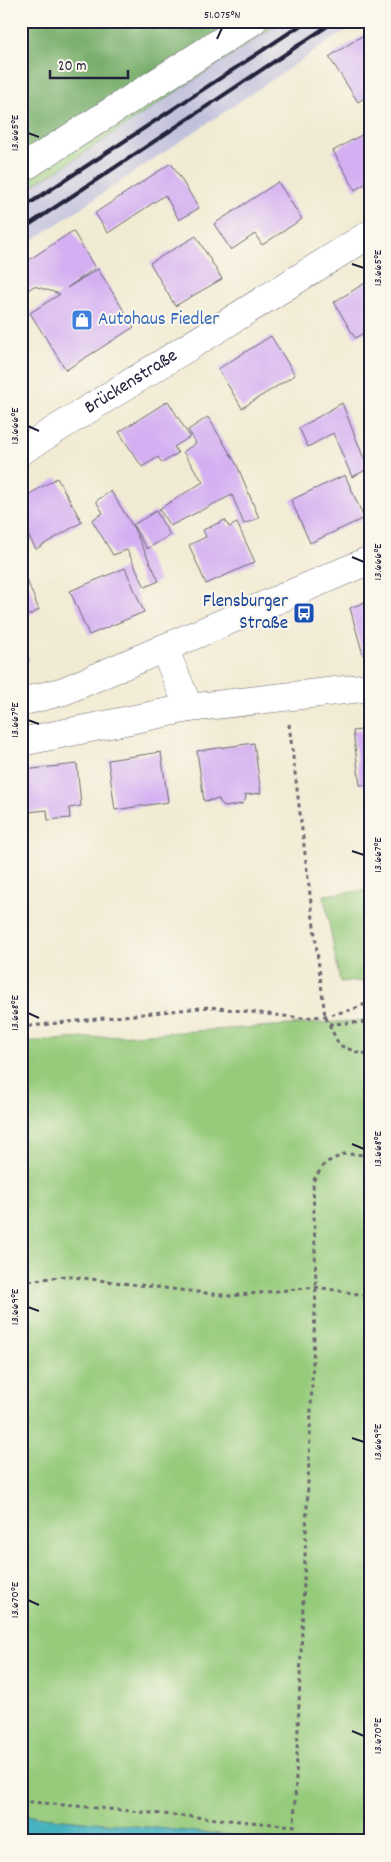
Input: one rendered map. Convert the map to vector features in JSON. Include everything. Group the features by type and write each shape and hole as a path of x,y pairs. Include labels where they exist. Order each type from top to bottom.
{"street":[{"path":"21,169 253,21"},
{"name":"Brückenstraße","path":"21,451 370,234"},
{"path":"21,702 64,691 370,560"},
{"path":"164,648 189,708"},
{"path":"21,742 189,708 370,687"}],"path":[{"path":"286,698 315,922 325,1016 339,1045 359,1053 370,1054"},
{"path":"21,1027 209,1007 301,1018 325,1016 351,1010 370,1002"},
{"path":"329,1024 370,1022"},
{"path":"21,1801 294,1826 316,1288 313,1181 324,1163 344,1154 370,1155"},
{"path":"21,1282 66,1276 230,1296 316,1288 370,1296"}],"shaded area":[{"path":"282,21 360,21 21,248 21,192 60,169"}],"green space":[{"path":"38,21 241,21 21,162 21,31"},
{"path":"262,21 282,21 60,169 21,192 21,176"},
{"path":"370,890 370,981 340,982 324,895"},
{"path":"370,1020 370,1841 289,1841 21,1815 21,1042"}],"water":[{"path":"21,1815 289,1841 21,1841"}],"building":[{"path":"365,34 370,42 370,94 358,102 329,57"},
{"path":"370,130 370,181 355,190 333,151"},
{"path":"171,163 199,208 179,220 165,195 108,233 95,213"},
{"path":"278,182 302,219 262,245 255,234 231,250 214,224"},
{"name":"Autohaus Fiedler","path":"73,231 95,268 67,288 98,269 134,327 66,370 30,313 60,294 34,286 21,295 21,265"},
{"path":"196,236 222,279 175,306 150,263"},
{"path":"370,280 370,329 355,338 334,302"},
{"path":"271,336 295,375 242,408 218,369"},
{"path":"168,401 190,437 174,447 178,453 162,463 158,457 142,467 119,432"},
{"path":"342,403 368,469 352,477 333,433 308,447 299,428"},
{"path":"208,417 237,465 259,518 244,524 232,495 170,526 159,509 203,482 183,452 196,443 188,430"},
{"path":"345,475 364,518 310,543 291,500"},
{"path":"57,478 82,522 36,549 21,523 21,499"},
{"path":"111,491 132,525 159,581 145,587 127,550 113,555 92,520 103,513 96,501"},
{"path":"156,511 170,535 147,549 133,525"},
{"path":"225,520 229,527 237,523 255,562 206,584 189,545 206,537 203,530"},
{"path":"125,568 144,612 89,635 70,591"},
{"path":"27,580 39,610 21,619 21,583"},
{"path":"370,600 370,654 363,655 350,608"},
{"path":"21,643 29,661 21,664"},
{"path":"370,729 370,784 360,785 353,731"},
{"path":"254,743 261,793 245,795 246,799 242,804 225,807 219,799 204,801 197,751"},
{"path":"161,752 168,802 115,810 108,760"},
{"path":"77,764 81,806 69,808 70,818 48,820 47,810 28,812 23,770"}],"railway":[{"path":"21,209 307,21"},
{"path":"21,230 335,21"}],"place":[{"name":"Autohaus Fiedler","path":"82,320"},
{"name":"Flensburger Straße","path":"304,613"}]}
